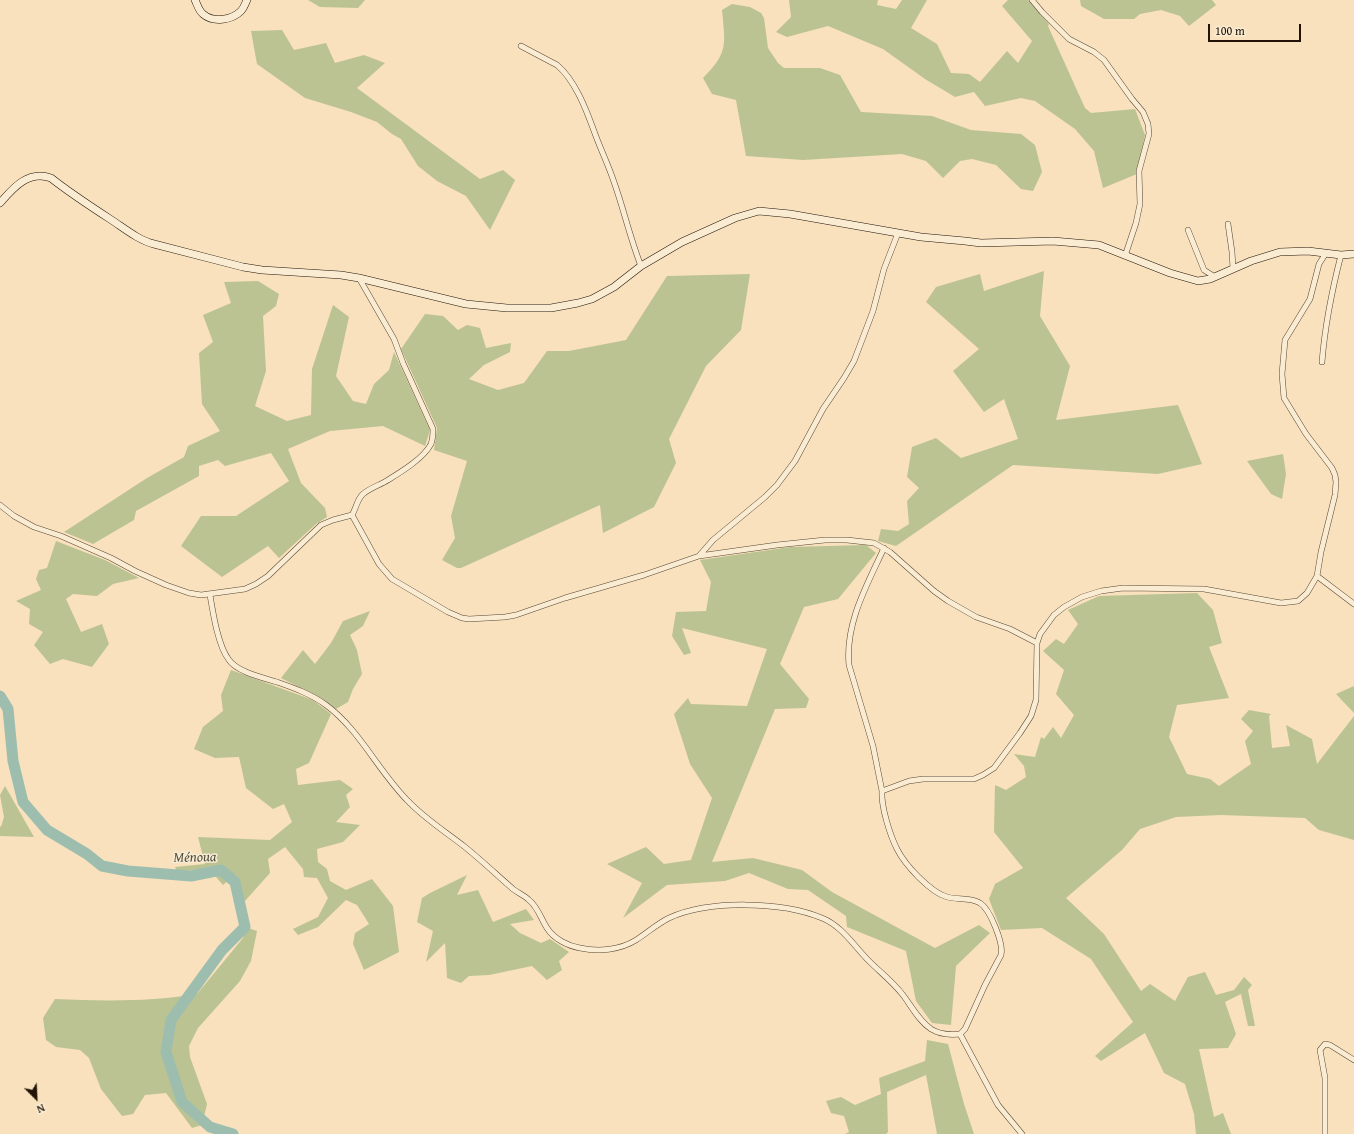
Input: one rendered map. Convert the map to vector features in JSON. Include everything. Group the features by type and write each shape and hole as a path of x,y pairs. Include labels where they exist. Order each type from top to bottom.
{"street":[{"path":"195,0 203,14 212,19 223,19 234,16 242,10 247,0"},
{"path":"1032,0 1069,39 1094,52 1104,60 1143,112 1148,124 1149,134 1139,171 1140,204 1136,223 1125,256"},
{"path":"521,46 562,68 582,101 614,181 630,236 641,266"},
{"path":"0,203 15,185 35,176 45,176 51,178 82,202 130,233 149,243 216,261 256,269 341,275 466,304 507,308 551,308 592,299 614,287 641,266 666,250 708,229 735,218 759,212 790,214 921,237 981,243 1087,243 1108,248 1125,256 1191,280 1204,280 1215,277 1258,258 1280,252 1296,251 1354,254"},
{"path":"1228,224 1233,268"},
{"path":"1188,230 1204,270 1215,277"},
{"path":"699,556 713,540 765,497 777,485 795,461 823,409 854,361 873,311 884,269 898,233"},
{"path":"882,790 923,779 974,779 994,768 1031,716 1036,700 1037,643 1040,634 1054,615 1082,597 1123,588 1204,589 1281,603 1291,603 1298,601 1307,593 1317,576 1321,552 1335,495 1335,475 1332,468 1306,434 1284,398 1282,374 1285,340 1310,299 1319,264 1326,253"},
{"path":"1322,362 1325,331 1341,254"},
{"path":"0,505 26,524 61,536 111,558 135,571 189,593 210,595 245,588 256,584 268,576 321,525 352,515 361,496 368,490 387,480 411,464 426,451 431,444 433,429 403,363 394,339 359,278"},
{"path":"352,515 379,564 392,579 448,612 462,618 506,617 516,615 699,556 825,540 874,543 884,548 934,591 948,601 976,617 1010,629 1037,643"},
{"path":"884,548 860,600 852,622 848,652 849,665 873,746 882,790 882,797 891,835 903,858 916,873 941,894 947,897 980,902 984,906 997,930 1002,950 1001,955 985,985 965,1029 960,1034"},
{"path":"1317,576 1354,604"},
{"path":"210,595 221,643 231,663 251,673 316,698 338,714 406,800 444,832 464,846 514,890 529,899 539,912 549,931 560,940 571,946 597,950 610,950 629,944 662,922 690,911 749,904 802,911 830,922 841,931 868,960 895,985 918,1016 930,1028 938,1032 960,1034"},
{"path":"1029,638 1040,634"},
{"path":"960,1034 998,1105 1022,1134"},
{"path":"1325,1134 1325,1078 1320,1050 1325,1044 1330,1044 1354,1060"}],"green space":[{"path":"308,0 365,0 358,8 320,7"},
{"path":"789,0 878,0 877,5 896,9 902,0 927,0 911,28 937,44 951,73 969,74 980,82 1007,51 1018,63 1032,41 1002,6 1008,0 1028,0 1049,24 1048,26 1085,108 1091,113 1135,109 1145,135 1137,174 1103,188 1094,151 1075,129 1035,101 1021,98 985,106 974,92 955,97 925,79 883,49 828,26 787,37 776,32 791,17"},
{"path":"1080,0 1212,0 1216,5 1189,26 1180,16 1161,10 1140,14 1134,19 1104,19 1081,6"},
{"path":"732,4 750,7 761,13 764,18 768,48 778,63 784,68 820,68 840,75 861,112 932,116 971,130 1021,134 1035,145 1042,172 1033,191 1021,189 996,165 972,159 960,161 943,178 926,161 902,154 803,160 746,156 736,100 712,94 703,78 721,54 724,40 722,10"},
{"path":"282,30 294,50 326,43 335,63 364,55 385,63 357,88 480,179 503,170 515,180 490,230 466,196 437,181 418,166 401,139 377,122 351,112 305,98 257,64 251,31"},
{"path":"1044,271 1040,316 1070,366 1056,420 1178,405 1202,464 1158,474 1013,465 896,546 878,541 881,529 898,531 909,524 907,501 919,488 907,477 912,447 936,438 961,458 1018,439 1004,399 984,412 953,371 979,349 926,302 936,287 980,274 984,291"},
{"path":"750,274 741,330 706,366 669,439 676,463 654,507 603,533 600,505 461,568 457,568 442,560 455,538 451,516 467,461 434,450 437,428 401,349 425,314 443,316 458,330 467,325 480,328 486,348 511,343 510,352 484,365 469,379 498,390 524,383 547,351 569,351 626,340 667,276"},
{"path":"258,281 279,294 276,306 263,316 266,371 255,406 287,421 311,415 312,369 333,305 349,317 336,376 353,401 366,404 374,384 389,370 394,352 430,430 425,446 383,426 330,431 288,449 301,483 325,508 327,517 316,524 279,558 268,546 222,577 181,546 201,516 236,516 289,481 271,453 225,466 218,460 199,466 199,476 136,511 134,520 93,544 64,532 147,478 184,457 188,446 220,431 202,404 199,353 213,342 203,315 231,303 224,282"},
{"path":"1283,454 1286,474 1282,499 1271,494 1247,461"},
{"path":"56,541 105,560 139,578 113,584 97,596 73,594 66,599 81,632 102,624 109,644 92,667 63,659 50,664 34,645 43,632 29,624 30,609 16,601 41,590 36,579 39,570 47,568"},
{"path":"866,545 876,553 838,599 804,607 780,664 809,699 806,708 775,709 712,862 753,858 802,870 832,892 935,948 979,925 990,933 956,966 951,1025 932,1023 916,1001 906,951 847,927 846,916 808,890 788,889 749,873 725,881 667,885 623,918 642,883 607,864 646,847 664,864 691,860 712,798 690,764 674,714 688,698 691,704 747,706 767,649 682,628 691,653 684,655 672,636 676,612 706,611 711,582 700,560 790,547"},
{"path":"1197,593 1213,610 1222,643 1209,647 1229,698 1177,705 1169,737 1187,774 1210,779 1219,786 1251,764 1245,741 1253,731 1241,719 1249,710 1271,714 1269,716 1272,748 1290,746 1286,725 1312,739 1317,764 1354,716 1354,840 1319,830 1305,818 1221,815 1176,817 1140,829 1122,850 1066,898 1104,934 1141,991 1150,984 1175,1001 1188,977 1205,972 1216,995 1234,990 1244,977 1252,985 1248,990 1255,1026 1248,1026 1241,994 1225,1002 1236,1034 1228,1048 1199,1049 1214,1117 1223,1113 1231,1134 1196,1134 1194,1114 1185,1084 1164,1073 1145,1033 1101,1061 1095,1056 1133,1022 1091,959 1042,928 1001,930 989,899 995,884 1023,868 994,832 995,785 1006,790 1026,777 1024,766 1014,754 1035,757 1041,737 1044,739 1053,727 1061,738 1074,715 1056,694 1064,670 1043,651 1056,639 1064,644 1078,624 1068,610 1099,596"},
{"path":"370,611 363,626 350,635 357,650 362,674 353,689 348,702 336,709 316,696 281,678 303,650 315,664 331,643 343,621"},
{"path":"231,670 313,700 331,714 309,763 296,769 298,785 340,780 353,789 346,795 350,807 336,822 360,825 343,842 317,849 318,862 327,869 330,881 346,890 372,879 393,906 399,952 364,970 353,944 355,933 369,924 357,905 346,900 318,927 298,935 293,929 318,917 328,898 317,878 304,877 303,869 285,847 268,859 270,873 242,906 235,875 223,885 209,869 177,871 175,867 205,864 198,837 270,840 292,822 284,804 273,809 246,788 239,757 215,758 194,749 203,727 223,711 221,695"},
{"path":"1354,686 1354,713 1336,694"},
{"path":"5,786 34,837 0,836 0,826 1,827 4,817 0,795"},
{"path":"467,875 457,895 478,890 493,922 526,909 534,920 510,924 520,933 541,943 550,939 569,952 559,961 562,970 547,980 532,966 489,975 469,976 461,983 447,978 445,943 426,962 433,931 417,922 422,898"},
{"path":"245,927 257,931 251,961 240,981 198,1028 189,1046 190,1057 207,1104 202,1125 192,1128 166,1093 145,1095 133,1114 122,1116 101,1089 89,1058 80,1050 56,1047 46,1040 43,1018 55,999 144,1000 197,994 243,938"},
{"path":"927,1040 948,1044 964,1104 974,1134 937,1134 926,1075 887,1092 888,1132 886,1134 845,1134 849,1132 844,1116 831,1113 826,1101 841,1097 855,1105 881,1094 879,1078 925,1061"}],"waterway":[{"name":"Ménoua","path":"0,696 8,709 13,761 23,802 47,830 87,854 102,866 128,871 191,876 221,870 235,882 245,927 222,950 171,1020 166,1052 182,1102 210,1127 233,1134"}]}
